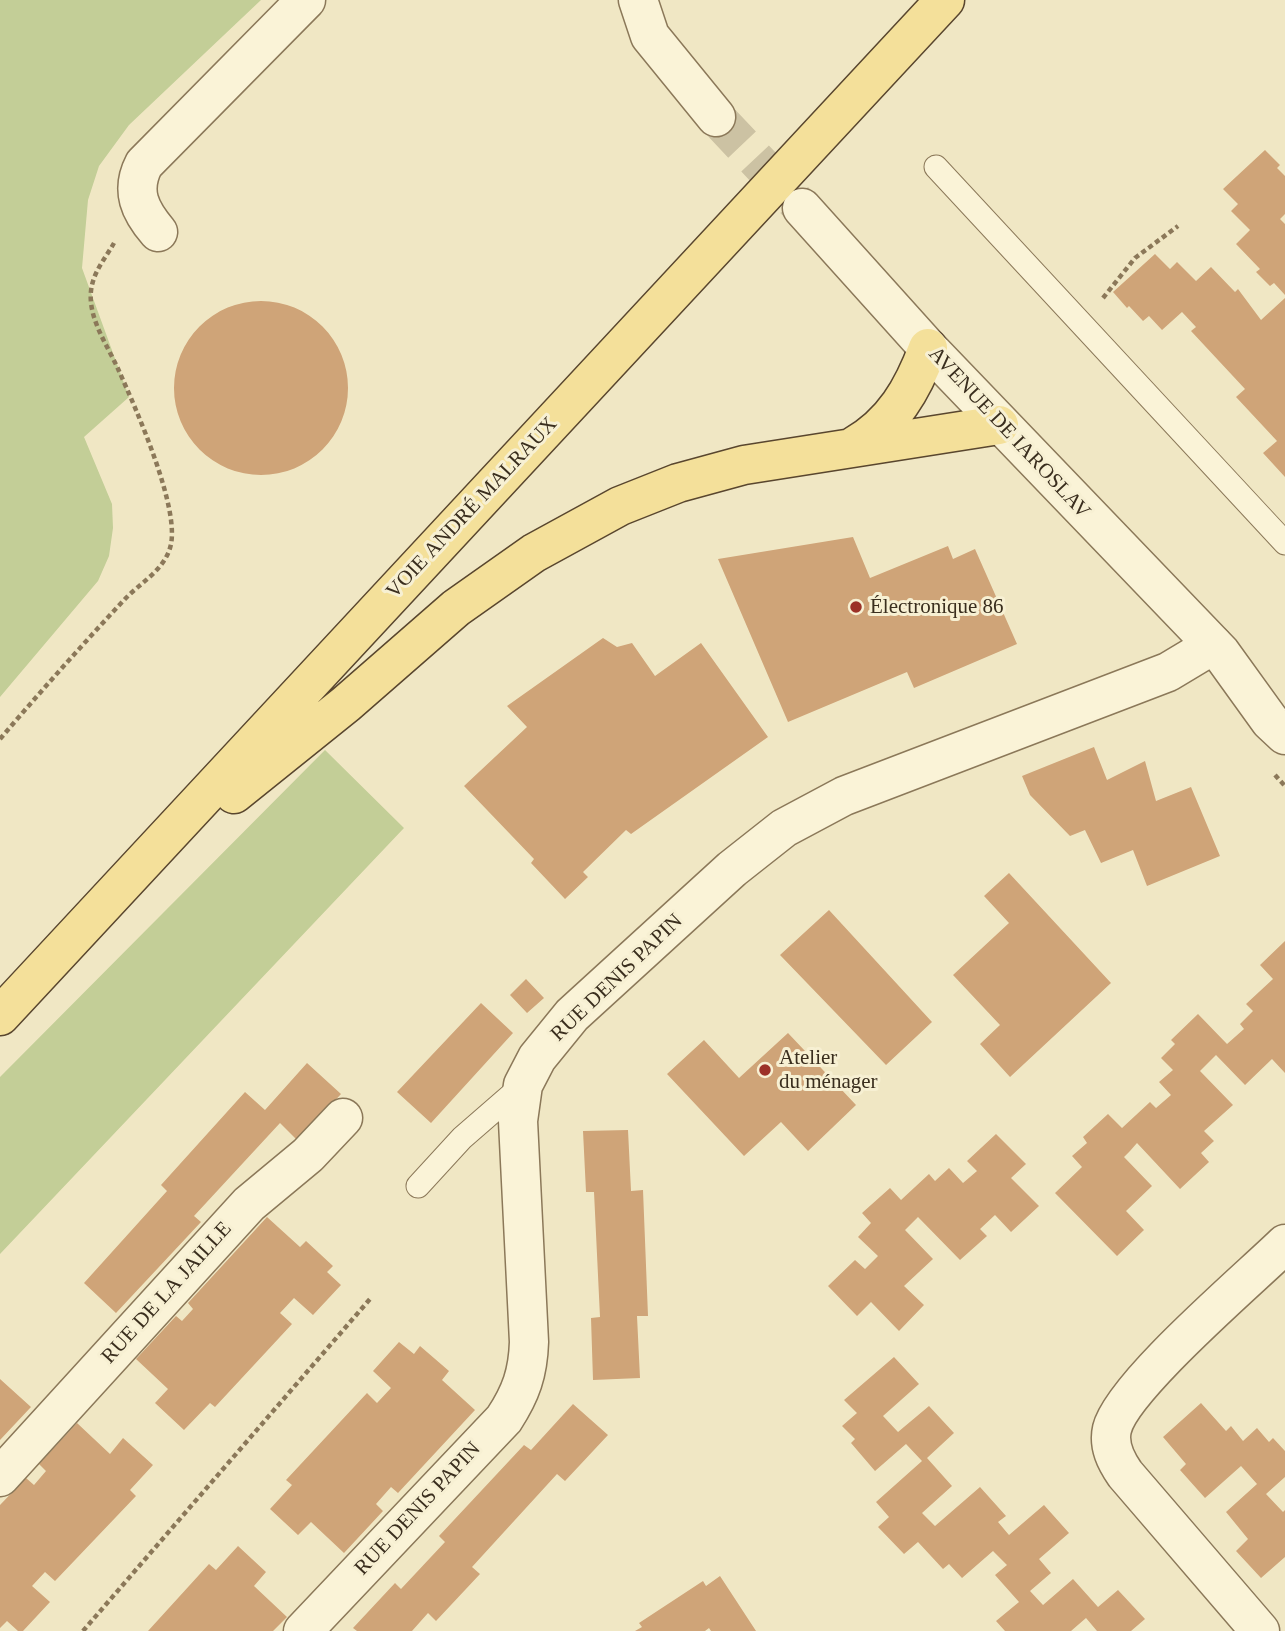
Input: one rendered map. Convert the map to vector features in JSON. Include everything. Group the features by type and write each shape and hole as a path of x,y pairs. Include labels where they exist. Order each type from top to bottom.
{"main road":[{"name":"VOIE ANDRÉ MALRAUX","path":"0,1016 945,0"},
{"path":"849,449 884,426 897,410 912,387 928,348"},
{"path":"128,878 346,704 456,608 534,553 620,506 678,483 744,465 999,425"}],"street":[{"path":"158,232 144,216 138,200 139,174 144,164 306,0"},
{"path":"638,0 643,20 660,50 716,117"},
{"name":"AVENUE DE IAROSLAV","path":"802,208 999,425 1217,649 1269,720 1285,735"},
{"name":"AVENUE DE IAROSLAV","path":"1217,649 1285,699"},
{"name":"RUE DENIS PAPIN","path":"303,1631 504,1419 517,1398 528,1371 529,1342 518,1121 523,1085 537,1058 572,1015 732,869 784,828 844,796 1168,672 1217,649"},
{"name":"RUE DE LA JAILLE","path":"0,1477 248,1204 308,1155 343,1118"},
{"path":"1260,1631 1125,1474 1114,1457 1111,1436 1117,1413 1138,1385 1285,1244"}],"lane":[{"path":"936,167 1285,543"},
{"path":"418,1186 462,1138 523,1085"}],"path":[{"path":"0,739 91,635 153,574 171,545 173,524 167,497 132,402 101,335 91,293 96,271 138,200"},
{"path":"1080,321 1102,300 1135,258 1178,226"},
{"path":"83,1631 370,1299"}],"green space":[{"path":"0,0 261,0 129,125 99,166 88,200 82,268 129,397 84,437 112,504 113,528 109,556 98,581 0,697"},
{"path":"325,750 404,828 0,1254 0,1077"}],"building":[{"path":"1265,150 1280,165 1277,168 1285,176 1285,214 1280,219 1285,224 1285,295 1274,283 1270,286 1256,272 1260,269 1236,244 1250,230 1231,211 1238,204 1223,189"},
{"path":"1155,254 1170,269 1177,262 1196,281 1211,267 1235,292 1238,289 1261,320 1285,298 1285,477 1263,453 1277,441 1236,397 1245,389 1191,331 1196,327 1182,312 1162,330 1149,316 1143,321 1113,292"},
{"path":"261,301 294,308 323,326 341,355 348,388 341,421 323,450 294,468 261,475 228,468 199,450 181,421 174,388 181,355 199,326 228,308"},
{"name":"Électronique 86","path":"853,537 870,578 948,546 953,559 975,549 1017,644 914,688 907,672 788,722 718,559"},
{"path":"603,638 617,647 632,643 655,676 701,643 768,737 631,834 626,830 583,872 588,877 565,899 531,863 534,859 464,786 527,727 507,706"},
{"path":"1094,747 1107,780 1145,761 1156,801 1191,787 1220,856 1147,886 1133,850 1101,863 1085,830 1070,836 1030,795 1022,776"},
{"path":"1009,873 1111,983 1010,1077 980,1044 1000,1025 953,975 1009,923 984,896"},
{"path":"829,910 932,1022 886,1065 780,955"},
{"path":"1285,941 1285,1073 1272,1059 1245,1085 1216,1055 1200,1071 1233,1105 1204,1131 1214,1141 1201,1153 1209,1162 1180,1189 1137,1143 1124,1157 1152,1186 1126,1211 1144,1230 1117,1256 1055,1193 1082,1167 1072,1156 1087,1143 1083,1137 1108,1114 1122,1128 1150,1102 1156,1108 1171,1095 1159,1082 1173,1070 1161,1058 1175,1044 1171,1040 1198,1014 1227,1044 1244,1029 1240,1024 1253,1011 1246,1004 1273,979 1260,965"},
{"path":"526,979 544,998 527,1013 510,995"},
{"path":"481,1003 513,1033 431,1123 397,1092"},
{"path":"788,1033 856,1105 808,1151 781,1122 744,1156 667,1074 704,1040 739,1078"},
{"path":"307,1063 341,1094 298,1141 280,1123 194,1216 201,1222 116,1313 84,1283 167,1191 161,1185 245,1092 265,1110"},
{"path":"628,1130 631,1191 643,1190 648,1316 637,1316 640,1378 593,1380 591,1318 600,1317 594,1192 586,1192 583,1131"},
{"path":"996,1134 1026,1164 1011,1178 1039,1206 1011,1232 995,1215 980,1229 987,1236 960,1260 918,1217 905,1230 933,1259 904,1286 924,1305 899,1331 871,1302 857,1316 828,1286 855,1260 865,1269 878,1256 858,1237 871,1223 862,1213 890,1188 901,1200 929,1174 935,1181 949,1168 963,1183 977,1171 967,1161"},
{"path":"267,1217 300,1247 306,1241 333,1266 327,1272 341,1285 313,1315 294,1298 280,1313 292,1324 215,1407 210,1403 184,1430 155,1403 168,1389 136,1359 176,1316 182,1321 193,1309 188,1303"},
{"path":"399,1342 414,1354 420,1346 449,1371 442,1380 475,1410 398,1493 391,1487 376,1504 383,1511 344,1553 311,1522 298,1535 270,1509 292,1485 286,1480 367,1393 377,1403 391,1388 373,1371"},
{"path":"894,1357 919,1384 883,1416 898,1432 929,1406 954,1433 927,1458 952,1486 922,1513 935,1526 980,1487 1006,1516 998,1522 1009,1535 1044,1505 1069,1533 1039,1559 1051,1573 1030,1591 1043,1605 1073,1579 1098,1607 1118,1590 1145,1619 1131,1631 1097,1631 1086,1618 1071,1631 1005,1631 996,1621 1019,1602 995,1575 1007,1565 993,1551 962,1578 949,1564 943,1569 918,1542 904,1554 878,1527 889,1517 876,1502 922,1461 906,1444 875,1471 851,1443 855,1439 842,1426 857,1413 844,1400"},
{"path":"0,1379 31,1407 0,1440"},
{"path":"1201,1403 1226,1431 1231,1426 1243,1441 1257,1428 1269,1442 1273,1438 1285,1451 1285,1477 1266,1494 1283,1512 1285,1510 1285,1557 1261,1578 1236,1551 1248,1539 1226,1512 1257,1484 1241,1466 1205,1498 1180,1470 1186,1464 1163,1437"},
{"path":"573,1404 608,1435 565,1481 557,1474 472,1567 480,1574 436,1621 428,1613 412,1631 357,1631 353,1628 395,1583 401,1589 445,1542 439,1536 524,1445 531,1450"},
{"path":"77,1423 110,1454 123,1438 153,1465 130,1490 136,1496 55,1581 45,1572 32,1586 50,1602 23,1631 18,1631 7,1621 0,1628 0,1505 26,1478 34,1485 46,1471 39,1464"},
{"path":"238,1546 266,1572 254,1586 287,1617 273,1631 148,1631 209,1564 216,1570"},
{"path":"720,1576 756,1631 711,1631 709,1628 705,1631 635,1631 642,1627 639,1623 703,1581 706,1586"}],"tunnel":[{"path":"716,117 798,204"}],"place":[{"name":"Électronique 86","path":"856,607"},
{"name":"Atelier du ménager","path":"765,1070"}]}
